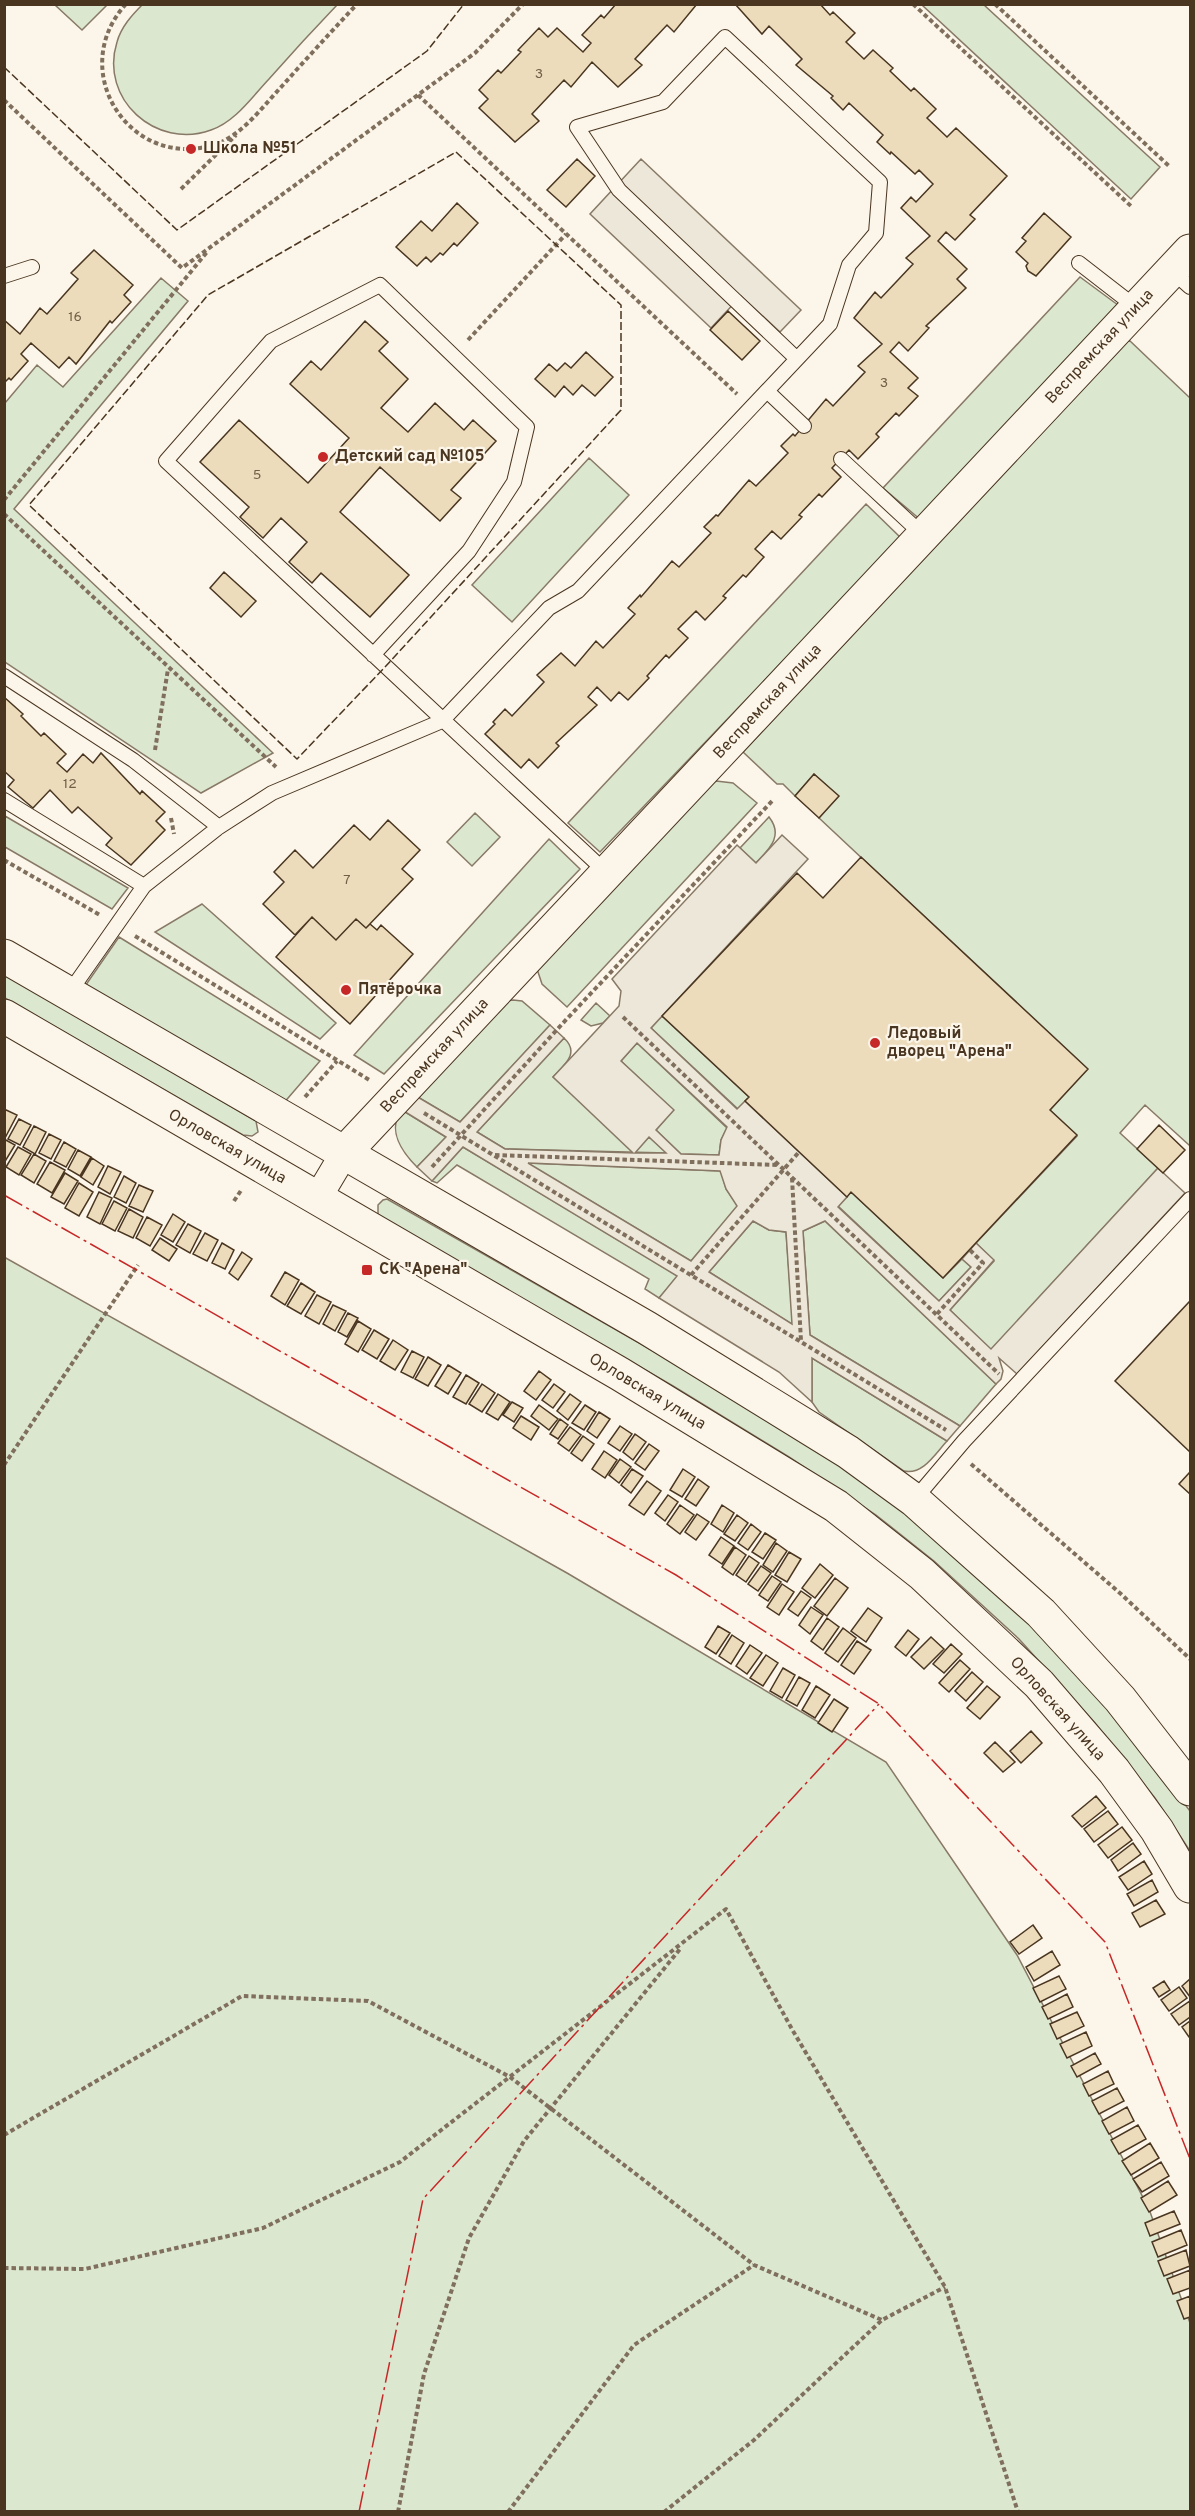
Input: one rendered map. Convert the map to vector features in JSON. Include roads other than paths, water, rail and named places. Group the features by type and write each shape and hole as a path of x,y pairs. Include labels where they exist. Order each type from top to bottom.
{"street":[{"name":"Веспремская улица","path":"345,1152 1137,308 1184,270"},
{"path":"4,956 647,1328 848,1452 914,1500 1041,1613 1120,1699 1191,1789"},
{"name":"Орловская улица","path":"4,1016 317,1200 620,1374 836,1506 922,1574 1039,1684 1120,1779 1157,1830 1191,1886"},
{"path":"317,1200 345,1152"}],"lane":[{"path":"69,993 144,886 219,827 272,793 442,721 549,608 578,591 751,408 830,324 849,265 876,233 880,182 724,38 663,102 577,127 619,190 797,359"},
{"path":"1079,263 1137,308"},
{"path":"4,276 33,267"},
{"path":"373,655 470,551 514,482 527,427 380,285 271,341 166,461 442,721 607,873"},
{"path":"767,391 804,426"},
{"path":"841,459 924,536"},
{"path":"4,676 133,759 219,827"},
{"path":"4,800 144,886"},
{"path":"914,1500 964,1441 1191,1199"}],"place":[{"name":"Школа №51","path":"191,149"},
{"name":"Детский сад №105","path":"323,457"},
{"name":"Пятёрочка","path":"346,990"},
{"name":"Ледовый дворец \"Арена\"","path":"875,1043"},
{"name":"СК \"Арена\"","path":"367,1270"}]}
